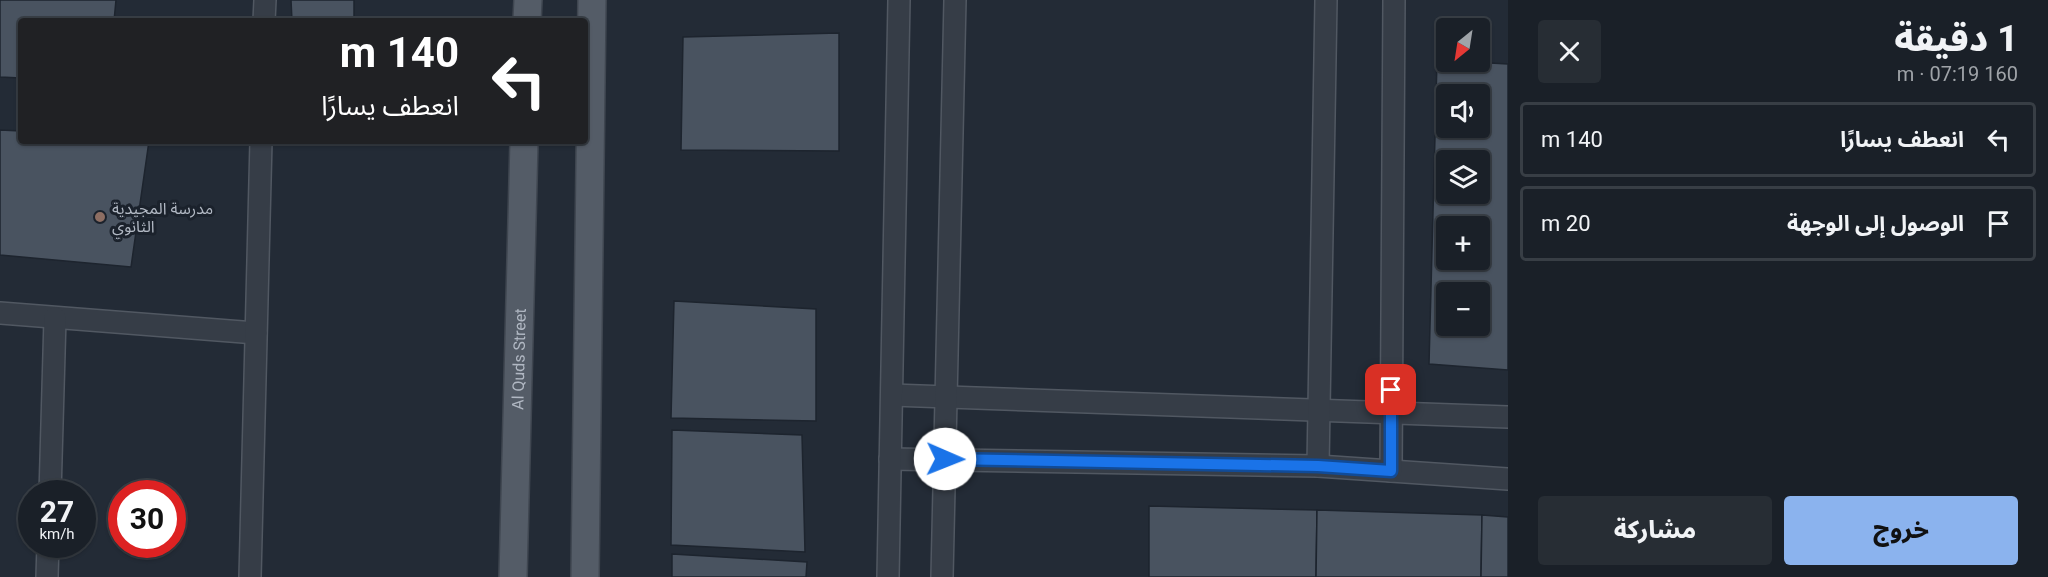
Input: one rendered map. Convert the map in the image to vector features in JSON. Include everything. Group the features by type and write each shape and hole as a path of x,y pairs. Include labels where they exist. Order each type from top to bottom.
{"main road":[{"path":"527,18 528,0"},
{"path":"585,577 592,0"},
{"name":"Al Quds Street","path":"513,577 524,144"}],"street":[{"path":"264,18 265,0"},
{"path":"888,577 900,0"},
{"path":"942,577 955,0"},
{"path":"1318,466 1326,0"},
{"path":"1391,471 1394,0"},
{"path":"250,577 261,144"},
{"path":"0,314 256,333"},
{"path":"50,480 55,318"},
{"path":"892,395 1508,417"},
{"path":"891,459 1318,466 1508,479"},
{"path":"47,577 48,558"}],"building":[{"path":"0,0 116,0 114,18 18,18 18,78 0,77"},
{"path":"291,0 354,0 354,18 292,18"},
{"path":"839,33 839,151 681,150 683,37"},
{"path":"1490,63 1508,64 1508,370 1429,364 1436,98 1436,138 1490,138 1490,84 1436,84 1437,72 1490,72"},
{"path":"0,130 18,131 18,144 149,144 131,267 0,255"},
{"path":"674,301 816,309 816,421 671,418"},
{"path":"672,430 802,435 805,552 671,545"},
{"path":"1149,506 1317,510 1316,577 1149,577"},
{"path":"1317,510 1482,515 1481,577 1316,577"},
{"path":"1482,515 1508,517 1508,577 1481,577"},
{"path":"672,554 807,562 806,577 672,577"}],"place":[{"name":"مدرسة المجيدية الثانوي","path":"100,217"}],"route":[{"path":"945,459 1318,466 1391,471 1391,390"}]}
